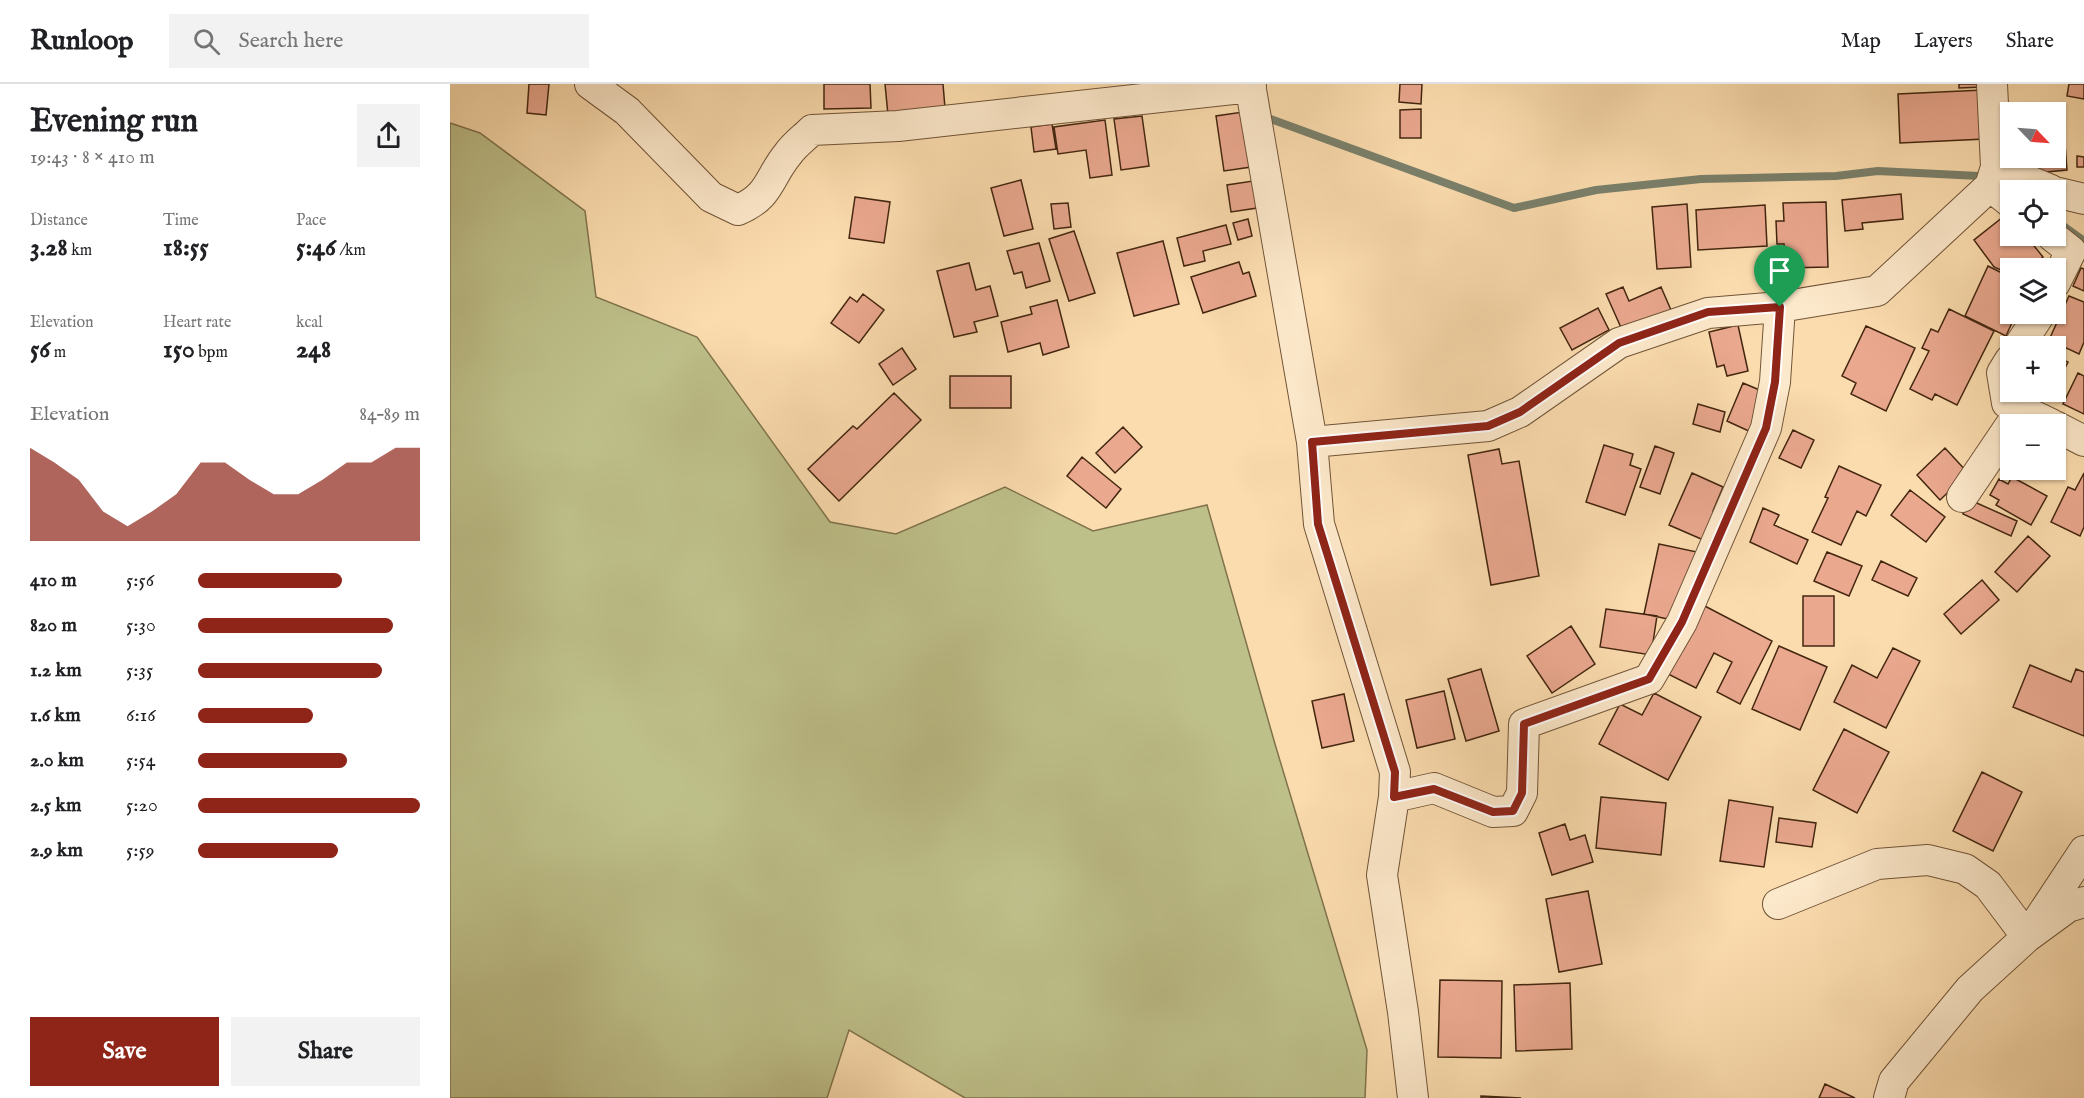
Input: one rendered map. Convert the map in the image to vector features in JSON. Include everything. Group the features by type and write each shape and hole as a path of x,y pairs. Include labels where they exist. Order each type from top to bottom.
{"street":[{"path":"590,84 627,111 711,197 738,210 753,204 765,191 788,153 812,130 898,126 1251,86 1312,442 1318,524 1395,772 1394,797 1382,875 1403,1012 1413,1098"},
{"path":"1312,442 1488,426 1520,412 1619,343 1708,312 1780,307 1877,291 1998,185 1992,84"},
{"path":"2066,195 2084,199"},
{"path":"2065,246 2071,251 2066,261"},
{"path":"1394,797 1434,789 1493,812 1513,811 1522,793 1524,724 1649,679 1682,622 1766,428 1775,382 1780,307"},
{"path":"2066,432 2084,441"},
{"path":"1962,498 2000,441"},
{"path":"2027,937 2084,851"},
{"path":"1778,904 1877,864 1928,860 1965,869 1988,885 2027,937"},
{"path":"1889,1098 1894,1082 1970,989 2027,937 2068,907 2084,902"}],"green space":[{"path":"450,123 480,133 585,211 596,297 697,337 830,522 896,534 1005,487 1093,531 1207,505 1275,744 1367,1050 1365,1098 965,1098 849,1030 827,1098 450,1098"}],"building":[{"path":"529,84 549,84 546,115 527,113"},
{"path":"824,84 870,84 871,108 824,109"},
{"path":"885,84 943,84 945,108 888,115"},
{"path":"1400,84 1422,84 1421,104 1399,102"},
{"path":"1959,84 1983,84 1983,87 1959,88"},
{"path":"2069,84 2084,84 2084,99 2067,96"},
{"path":"1983,90 1985,139 1900,143 1898,94"},
{"path":"1421,109 1421,138 1400,138 1400,110"},
{"path":"1243,112 1251,167 1224,171 1216,116"},
{"path":"1142,116 1149,166 1121,170 1114,119"},
{"path":"1105,120 1112,175 1090,178 1086,150 1058,154 1054,127"},
{"path":"1052,124 1056,149 1034,152 1031,127"},
{"path":"2077,156 2084,157 2084,167 2077,167"},
{"path":"2066,157 2067,170 2036,173 2036,168 2066,168"},
{"path":"1021,180 1033,229 1004,236 991,188"},
{"path":"1253,181 1257,208 1231,212 1227,185"},
{"path":"1901,194 1903,219 1862,223 1863,229 1845,231 1842,200"},
{"path":"855,197 890,202 884,243 849,238"},
{"path":"1826,202 1828,267 1785,268 1784,244 1777,244 1776,221 1784,221 1783,203"},
{"path":"1068,203 1071,227 1054,229 1051,204"},
{"path":"1687,204 1691,267 1657,269 1652,207"},
{"path":"1765,205 1767,246 1698,250 1696,210"},
{"path":"1248,219 1252,236 1238,240 1233,223"},
{"path":"2000,219 2000,246 2034,246 2043,257 2000,258 2000,270 1994,267 1974,240"},
{"path":"1226,225 1231,244 1203,251 1205,261 1184,266 1177,238"},
{"path":"1074,231 1095,293 1069,301 1049,239"},
{"path":"1163,241 1179,304 1134,316 1117,253"},
{"path":"1039,243 1050,281 1026,288 1022,272 1014,274 1007,251"},
{"path":"1239,262 1243,274 1249,272 1256,296 1203,313 1191,277"},
{"path":"969,263 976,290 990,286 998,316 974,322 977,332 954,337 937,271"},
{"path":"1988,266 2000,272 2000,324 2011,324 2006,336 1965,316"},
{"path":"2081,268 2084,269 2084,291 2073,286"},
{"path":"1623,287 1629,301 1661,287 1671,310 1623,332 1606,294"},
{"path":"863,294 884,310 859,343 831,323 850,297 857,302"},
{"path":"2069,296 2084,302 2084,342 2079,354 2066,348 2066,336 2051,336 2056,324 2066,324 2066,303"},
{"path":"1057,300 1069,347 1043,355 1040,343 1008,352 1001,322 1032,314 1030,307"},
{"path":"1598,308 1609,330 1572,350 1560,328"},
{"path":"1949,309 1994,331 1957,405 1935,394 1932,400 1910,389 1929,351 1922,348 1931,329 1938,332"},
{"path":"1738,325 1748,371 1727,376 1724,365 1717,367 1709,332"},
{"path":"1866,326 1915,348 1886,411 1851,394 1856,383 1842,376"},
{"path":"902,348 916,369 893,385 879,364"},
{"path":"2078,373 2084,376 2084,414 2063,404 2066,402"},
{"path":"950,376 1011,376 1011,408 950,408"},
{"path":"1743,383 1769,394 1753,433 1727,421"},
{"path":"894,393 921,420 839,501 808,469 853,426 857,429"},
{"path":"1698,404 1725,412 1720,432 1693,424"},
{"path":"1123,427 1142,447 1115,473 1096,453"},
{"path":"1793,430 1814,440 1801,468 1779,458"},
{"path":"1604,445 1633,454 1630,465 1641,469 1625,515 1586,502"},
{"path":"1655,446 1674,453 1660,494 1640,487"},
{"path":"1945,448 1968,473 1940,500 1917,475"},
{"path":"1499,449 1502,464 1519,461 1539,576 1491,585 1468,455"},
{"path":"1082,457 1121,489 1106,508 1067,476"},
{"path":"1839,466 1881,485 1866,516 1857,511 1841,545 1812,532 1828,498 1825,497"},
{"path":"1692,473 1723,487 1713,511 1720,515 1708,542 1669,525"},
{"path":"2084,473 2084,527 2080,536 2051,522 2068,487 2075,490"},
{"path":"1999,479 2008,484 2010,480 2018,480 2047,496 2031,525 1996,505 1999,500 1990,495"},
{"path":"1910,490 1945,517 1926,542 1891,515"},
{"path":"1970,500 2017,521 2011,536 1963,514"},
{"path":"1763,508 1779,515 1774,525 1808,540 1797,564 1750,542"},
{"path":"2028,536 2050,556 2017,592 1995,572"},
{"path":"1659,544 1697,552 1682,622 1644,614"},
{"path":"1827,552 1862,566 1849,596 1814,581"},
{"path":"1881,561 1917,578 1908,596 1872,580"},
{"path":"1982,580 1999,600 1961,634 1944,614"},
{"path":"1803,596 1834,596 1834,646 1803,646"},
{"path":"1699,603 1772,641 1740,704 1717,692 1732,662 1714,653 1696,688 1664,672"},
{"path":"1606,609 1657,616 1651,655 1600,647"},
{"path":"1571,626 1595,664 1552,693 1527,656"},
{"path":"1779,646 1827,667 1800,730 1752,709"},
{"path":"1893,648 1920,661 1886,728 1834,702 1852,665 1877,678"},
{"path":"2030,665 2071,682 2076,669 2084,672 2084,736 2013,707"},
{"path":"1481,669 1499,731 1466,741 1448,679"},
{"path":"1444,691 1455,739 1417,748 1406,700"},
{"path":"1654,693 1701,717 1668,780 1599,744 1620,704 1642,715"},
{"path":"1344,694 1354,741 1322,748 1312,701"},
{"path":"1844,729 1889,752 1857,813 1813,790"},
{"path":"1982,772 2022,792 1993,851 1953,831"},
{"path":"1601,797 1666,803 1661,855 1596,848"},
{"path":"1729,800 1773,807 1764,867 1720,861"},
{"path":"1779,818 1816,823 1812,847 1776,842"},
{"path":"1565,824 1570,840 1585,835 1593,862 1552,875 1539,833"},
{"path":"1588,891 1602,964 1559,972 1546,899"},
{"path":"1440,980 1502,981 1501,1058 1438,1057"},
{"path":"1570,983 1572,1049 1516,1051 1514,985"},
{"path":"1825,1084 1855,1098 1819,1098"},
{"path":"1481,1096 1521,1098 1481,1098"}],"waterway":[{"path":"1268,118 1514,208 1596,190 1701,179 1836,176 1878,171 1979,176"},
{"path":"2066,228 2084,241"}],"route":[{"path":"1780,307 1775,382 1766,428 1682,622 1649,679 1524,724 1522,793 1513,811 1493,812 1434,789 1394,797 1395,772 1318,524 1312,442 1488,426 1520,412 1619,343 1708,312 1780,307"}]}
